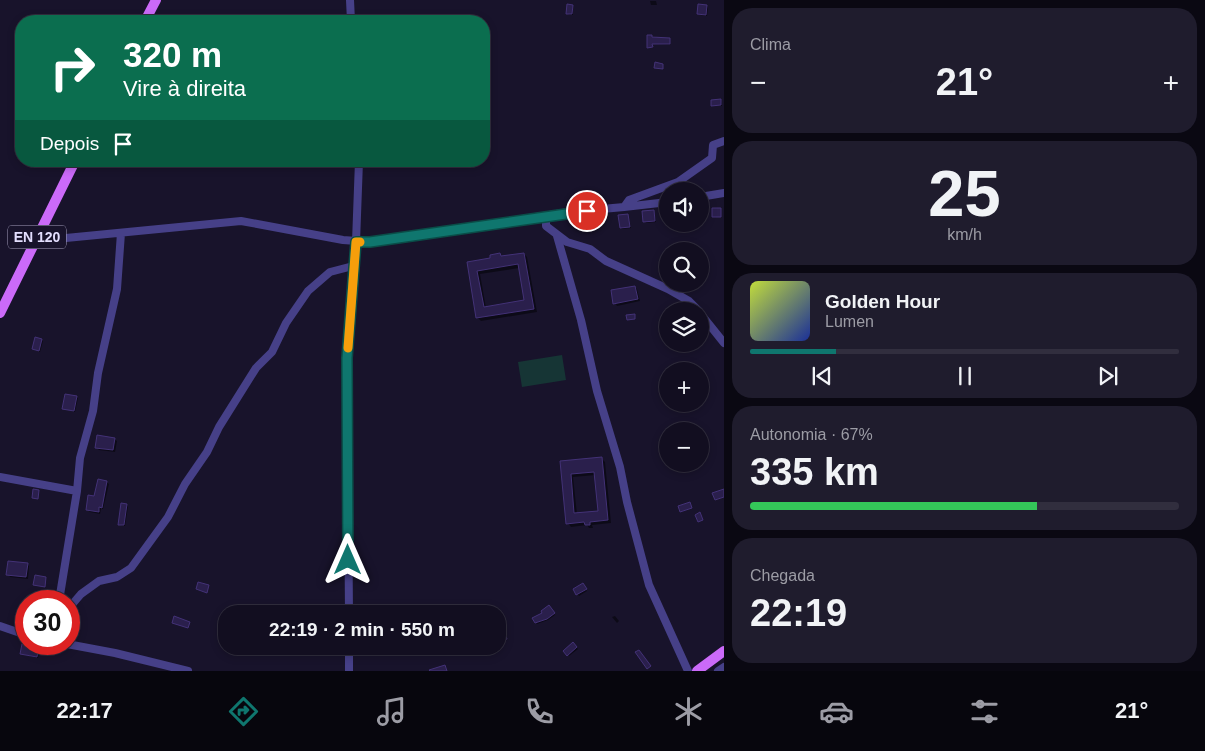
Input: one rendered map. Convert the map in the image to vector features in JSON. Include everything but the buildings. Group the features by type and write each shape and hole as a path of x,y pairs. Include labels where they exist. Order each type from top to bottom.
{"main road":[{"path":"149,15 156,0"},
{"name":"EN 120","path":"0,313 72,167"},
{"path":"697,671 724,651"}],"street":[{"path":"350,0 351,15"},
{"path":"624,207 629,200 678,182 712,158 713,145 724,142"},
{"path":"348,605 347,358 356,242 359,167"},
{"path":"709,196 724,193"},
{"path":"35,241 241,222 356,242 370,242 569,212 659,203"},
{"path":"558,215 556,234 581,320 597,391 620,468 649,585 688,671"},
{"path":"546,216 546,226 567,242 590,249 606,261 668,289 690,302"},
{"path":"61,590 77,491 80,458 93,411 98,373 117,288 121,233"},
{"path":"80,595 100,581 117,577 131,568 168,517 185,484 207,452 218,426 256,368 272,352 283,329 308,291 330,272 353,266"},
{"path":"709,324 724,343"},
{"path":"0,477 77,491"},
{"path":"0,626 15,631"},
{"path":"80,646 188,671"},
{"path":"349,655 349,671"},
{"path":"718,671 724,666"}],"green space":[{"path":"562,355 566,380 522,387 518,362"}],"slow traffic":[{"path":"348,348 353,266 356,242 360,242"}],"route":[{"path":"348,560 347,358 356,242 370,242 569,212 587,211"}]}
